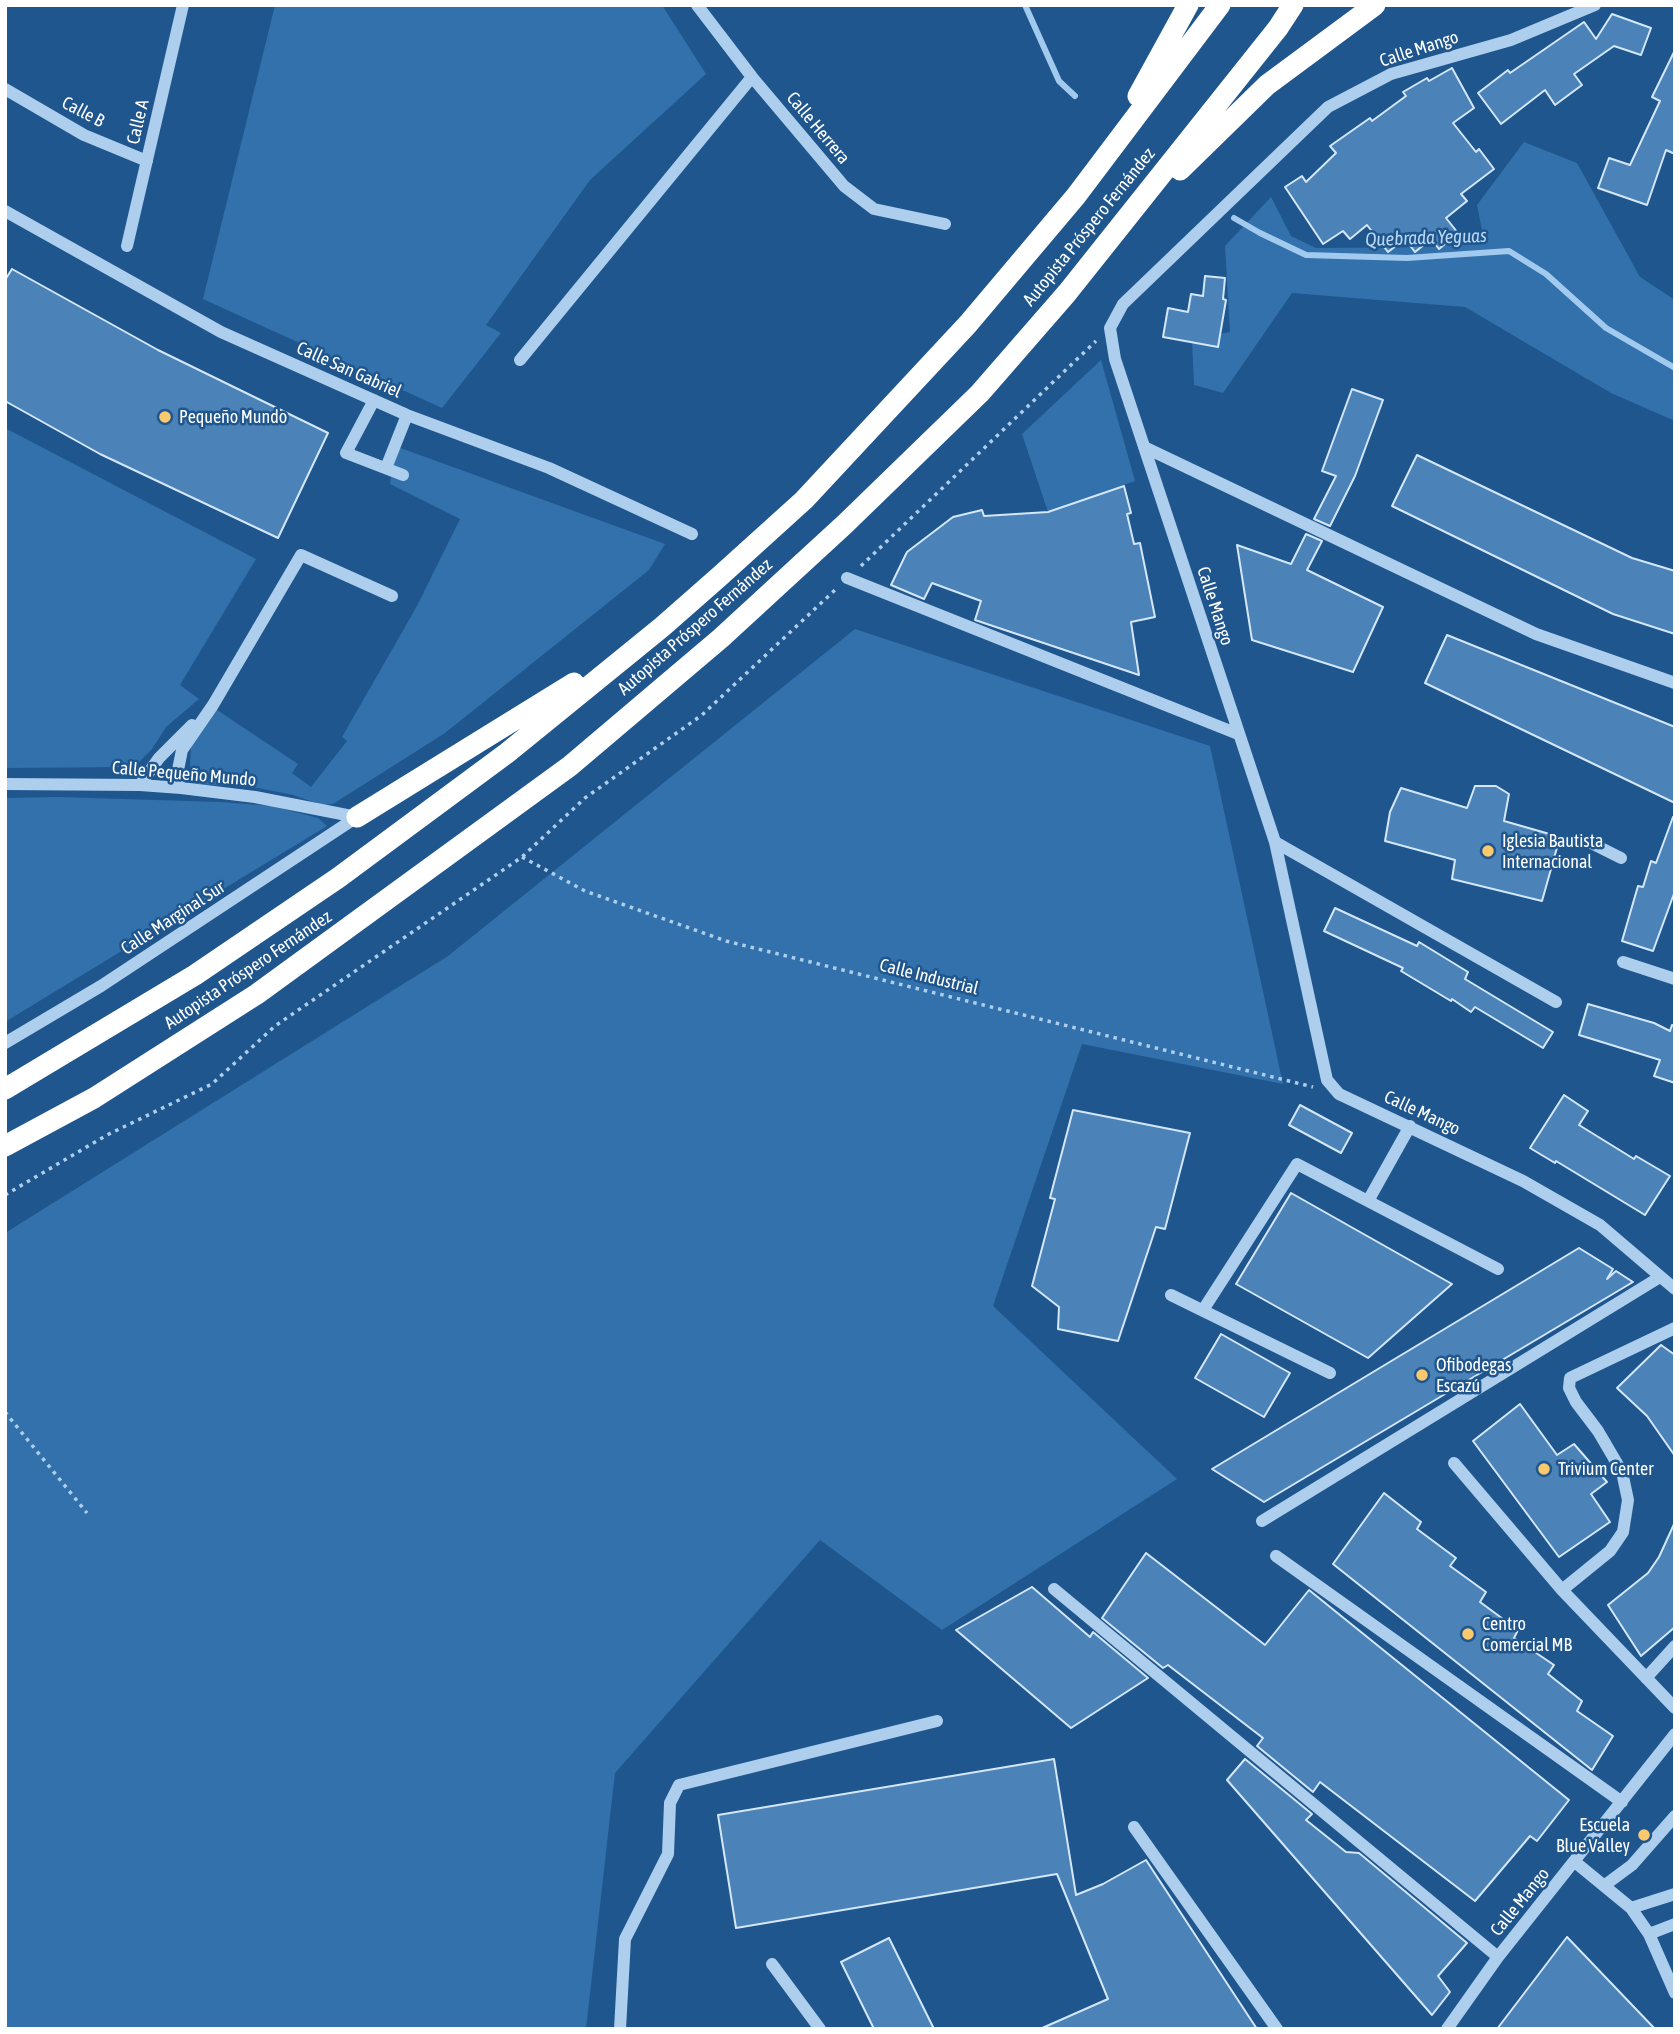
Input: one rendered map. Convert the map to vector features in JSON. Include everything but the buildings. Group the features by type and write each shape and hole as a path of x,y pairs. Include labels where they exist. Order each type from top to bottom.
{"highway":[{"path":"1076,196 1142,89 1188,5"},
{"name":"Autopista Próspero Fernández","path":"5,1089 195,975 338,878 506,753 662,627 804,500 968,324 1076,196 1220,5"},
{"name":"Autopista Próspero Fernández","path":"5,1146 94,1098 257,995 569,766 721,638 845,524 971,402 1067,293 1278,28 1293,5"},
{"path":"1098,254 1266,85 1375,5"},
{"path":"357,817 662,627"}],"street":[{"name":"Calle A","path":"127,246 183,5"},
{"name":"Calle Herrera","path":"697,5 752,77 844,186 874,209 945,224"},
{"name":"Calle Mango","path":"1595,5 1511,40 1391,74 1328,107 1123,304 1111,328 1115,359 1275,842 1327,1080 1339,1094 1522,1181 1601,1225 1675,1289"},
{"path":"520,360 752,77"},
{"name":"Calle B","path":"5,89 84,135 147,161"},
{"name":"Calle San Gabriel","path":"5,211 222,332 407,415 549,468 692,534"},
{"path":"374,400 346,453 403,475"},
{"path":"386,468 407,415"},
{"path":"1144,447 1536,634 1675,683"},
{"path":"181,788 177,775 182,750 213,705 301,555 392,596"},
{"path":"847,578 1238,734"},
{"path":"140,785 159,758 213,705"},
{"name":"Calle Pequeño Mundo","path":"5,784 181,788 255,797 357,817"},
{"name":"Calle Marginal Sur","path":"5,1043 101,986 357,817"},
{"path":"1275,842 1556,1002"},
{"path":"1589,842 1621,858"},
{"path":"1623,962 1675,979"},
{"path":"1368,1201 1410,1126"},
{"path":"1203,1310 1297,1164 1498,1269"},
{"path":"1262,1521 1660,1277"},
{"path":"1171,1295 1330,1373"},
{"path":"1562,1590 1610,1551 1623,1532 1628,1500 1622,1472 1598,1431 1576,1402 1569,1388 1570,1378 1675,1328"},
{"path":"1454,1463 1562,1590 1675,1708"},
{"path":"1276,1556 1622,1802"},
{"path":"1054,1589 1498,1957"},
{"path":"1646,1678 1675,1646"},
{"path":"620,2029 625,1939 668,1854 670,1803 679,1785 937,1721"},
{"name":"Calle Mango","path":"1447,2029 1498,1957 1675,1734"},
{"path":"1605,1885 1632,1865 1675,1816"},
{"path":"1134,1827 1277,2029"},
{"path":"1575,1862 1631,1908 1649,1934 1675,1993"},
{"path":"1631,1908 1675,1894"},
{"path":"1649,1934 1675,1924"},
{"path":"772,1964 820,2029"}],"path":[{"name":"Calle Industrial","path":"522,856 585,891 726,941 1339,1094"},
{"path":"5,1412 87,1513"}],"shaded area":[{"path":"275,5 662,5 706,74 590,180 486,325 501,333 442,408 203,299"},
{"path":"1524,142 1577,163 1640,277 1675,300 1675,421 1611,393 1465,307 1292,293 1223,393 1194,385 1192,340 1230,332 1225,246 1271,197 1291,236 1316,248 1438,247 1483,235 1477,205"},
{"path":"1101,360 1135,481 1048,512 1022,434"},
{"path":"5,428 256,559 180,685 199,699 166,727 152,749 134,767 5,768"},
{"path":"395,446 665,544 649,570 445,733 333,804 322,805 293,795 253,787 194,784 190,765 191,746 214,708 298,764 292,773 311,787 347,741 342,737 417,606 460,519 390,484"},
{"path":"855,629 1210,746 1283,1084 1082,1044 993,1306 1177,1479 942,1630 820,1540 615,1773 586,2029 5,2029 5,1233 448,956"},
{"path":"57,797 272,806 318,818 327,826 5,1022 5,798"}],"waterway":[{"name":"Quebrada Yeguas","path":"1025,5 1059,81 1075,96"},
{"name":"Quebrada Yeguas","path":"1234,218 1306,255 1407,258 1509,251 1546,274 1606,328 1675,368"}],"place":[{"name":"Pequeño Mundo","path":"165,417"},
{"name":"Iglesia Bautista Internacional","path":"1488,851"},
{"name":"Ofibodegas Escazú","path":"1422,1375"},
{"name":"Trivium Center","path":"1544,1469"},
{"name":"Centro Comercial MB","path":"1468,1634"},
{"name":"Escuela Blue Valley","path":"1644,1835"}]}
